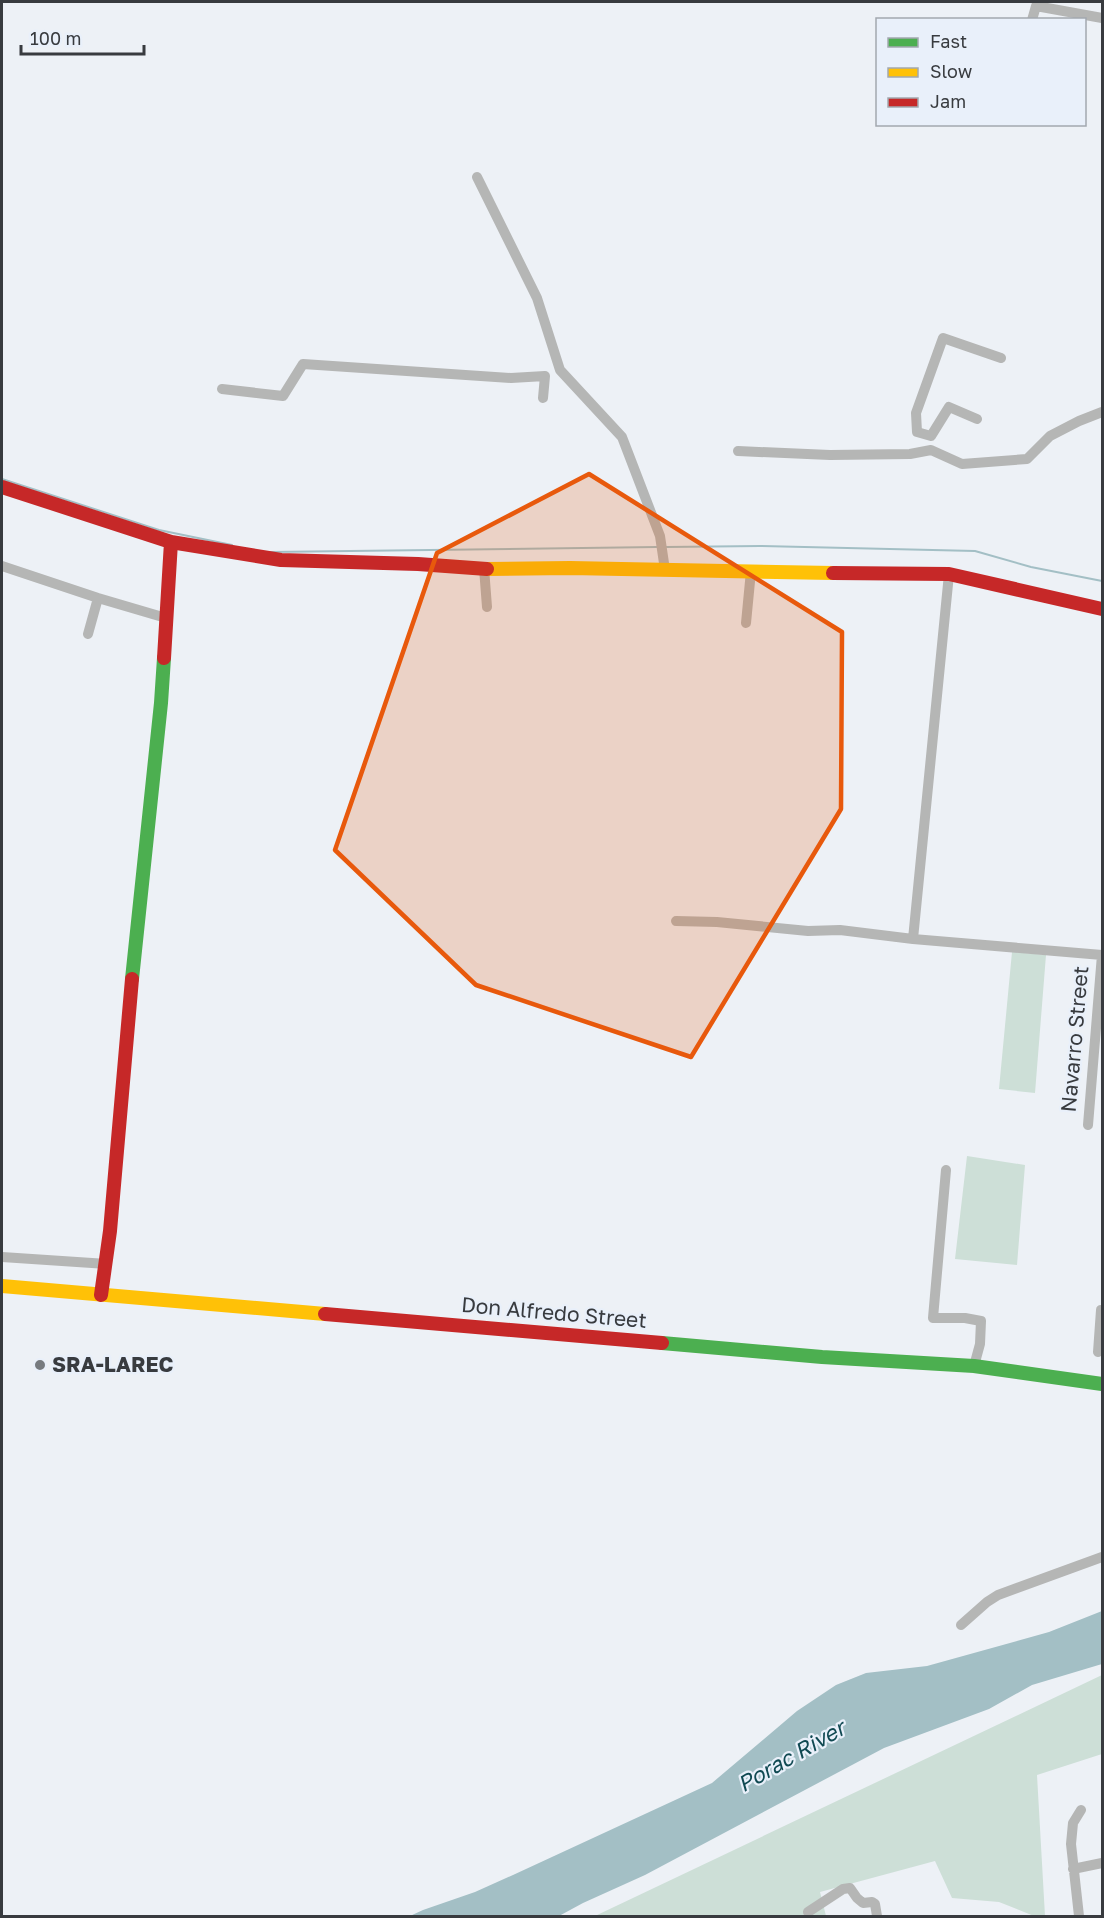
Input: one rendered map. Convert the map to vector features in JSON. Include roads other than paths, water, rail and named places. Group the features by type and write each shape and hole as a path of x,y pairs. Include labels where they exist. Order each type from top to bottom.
{"street":[{"path":"1033,18 1036,6 1102,18"},
{"path":"477,177 537,298 561,370 621,437 660,536 664,567"},
{"path":"977,418 949,407 932,436 917,432 916,413 943,338 1001,358"},
{"path":"222,389 283,396 303,364 511,378 545,376 543,398"},
{"path":"738,451 830,455 910,454 931,450 962,464 1027,459 1050,436 1102,411"},
{"path":"2,487 171,542 281,560 484,568 664,567 751,571 949,574 1102,609"},
{"path":"101,1295 107,1264 137,923 161,703 171,542"},
{"path":"2,566 166,618"},
{"path":"484,568 487,607"},
{"path":"746,623 751,571"},
{"path":"913,939 949,574"},
{"path":"88,634 98,598"},
{"path":"676,921 717,922 808,931 840,930 913,939 1102,955"},
{"name":"Navarro Street","path":"1088,1125 1102,955"},
{"path":"946,1170 933,1318 965,1318 981,1321 980,1344 974,1365"},
{"path":"2,1257 107,1264"},
{"name":"Don Alfredo Street","path":"2,1286 822,1357 974,1365 1102,1384"},
{"path":"1098,1352 1102,1310"},
{"path":"962,1625 998,1595 1102,1557"},
{"path":"1079,1917 1071,1844 1072,1823 1081,1810"},
{"path":"1073,1869 1102,1863"},
{"path":"808,1912 843,1889 850,1888 863,1903 872,1902 874,1904 877,1917"}],"water":[{"name":"Porac River","path":"1102,1611 1102,1664 1032,1685 989,1709 884,1748 645,1875 559,1916 410,1916 475,1892 712,1783 797,1711 836,1685 866,1673 927,1666 1049,1632"}],"waterway":[{"path":"2,479 159,530 232,545"},
{"path":"666,547 760,546 975,551 1031,567 1102,581"},
{"path":"270,552 657,547"}],"place":[{"name":"SRA-LAREC","path":"40,1365"}]}
